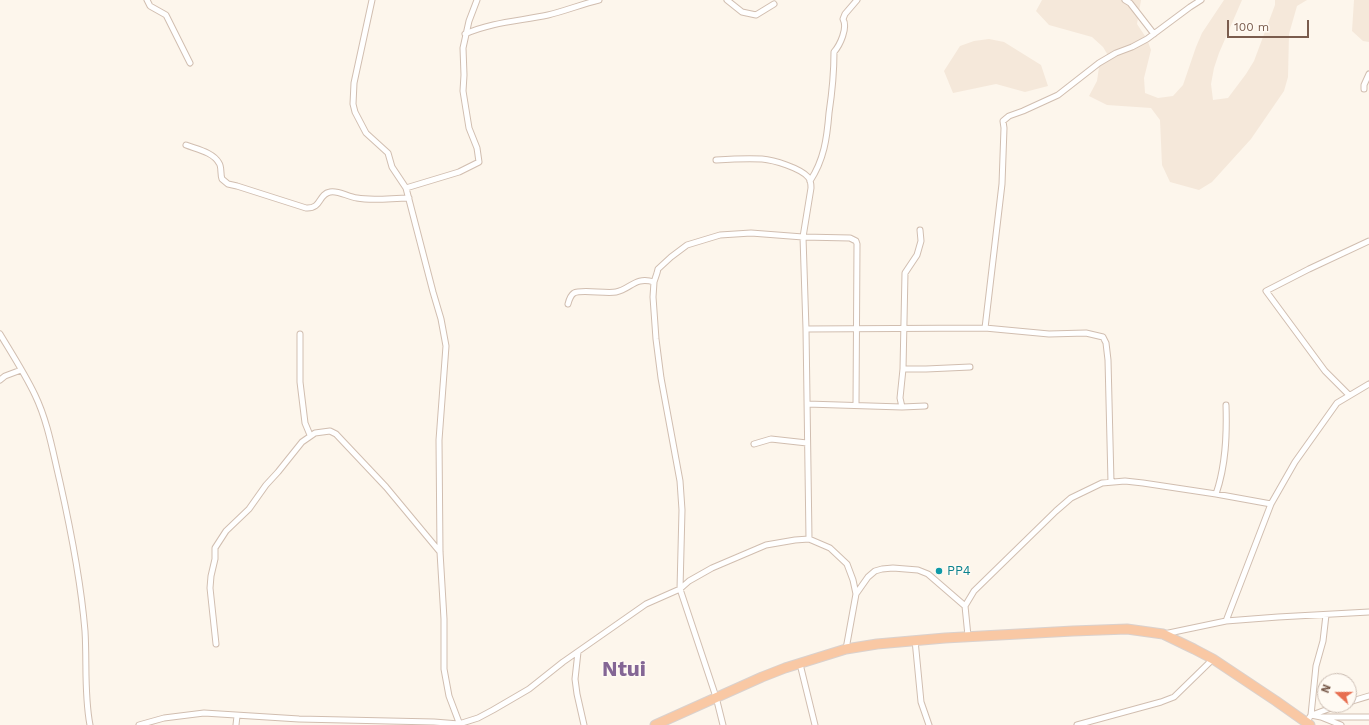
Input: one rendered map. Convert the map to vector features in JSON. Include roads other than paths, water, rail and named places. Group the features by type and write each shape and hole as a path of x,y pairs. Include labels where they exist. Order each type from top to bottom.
{"highway":[{"path":"655,725 762,678 846,649 877,644 968,636 1112,629 1127,629 1163,634 1213,659 1308,722"}],"street":[{"path":"147,0 150,6 166,15 190,63"},
{"path":"372,0 356,76 353,104 358,119 366,133 388,153 392,167 406,188 432,292 441,319 446,346 439,440 440,552 444,619 444,669 450,696 459,724"},
{"path":"406,188 459,172 479,162 476,148 468,128 463,91 463,48 465,34 477,0"},
{"path":"465,34 480,27 524,18 548,15 599,0"},
{"path":"727,0 742,12 756,15 774,4"},
{"path":"810,181 820,165 826,143 833,88 834,52 838,48 844,29 845,22 843,19 845,14 857,0"},
{"path":"1125,0 1130,3 1154,34"},
{"path":"984,328 1002,184 1003,121 1009,116 1058,94 1109,57 1132,47 1154,34 1190,7 1202,0"},
{"path":"1364,89 1364,85 1369,74"},
{"path":"186,146 214,157 220,165 222,178 228,184 306,208 313,208 316,206 325,194 331,191 363,199 409,198"},
{"path":"716,160 764,160 790,167 807,176 810,181 811,188 803,237 809,539"},
{"path":"899,407 903,368 905,273 917,255 921,241 920,230"},
{"path":"723,725 716,697 680,589 682,510 680,481 661,378 656,339 654,318 654,282 658,269 670,257 687,245 720,234 751,233 803,237 850,238 856,241 858,244 856,405"},
{"path":"1348,395 1325,371 1266,291 1369,241"},
{"path":"568,304 572,296 578,292 618,292 641,281 647,280 654,282"},
{"path":"806,329 984,328 1045,334 1086,333 1100,336 1105,339 1108,360 1111,482"},
{"path":"0,334 35,395 50,439 70,530 85,631 86,690 90,725"},
{"path":"300,334 300,382 305,423 310,435"},
{"path":"903,368 926,369 970,367"},
{"path":"0,380 21,370"},
{"path":"1226,621 1271,504 1295,462 1337,403 1348,395 1369,384"},
{"path":"807,404 899,407 925,406"},
{"path":"1216,494 1223,469 1227,431 1226,405"},
{"path":"216,644 210,588 210,576 215,559 215,548 226,531 249,509 266,484 278,472 302,442 310,435 326,431 336,434 386,487 440,552"},
{"path":"754,444 771,439 807,444"},
{"path":"968,636 965,606 974,591 1071,498 1102,483 1137,482 1271,504"},
{"path":"139,725 164,718 204,713 299,719 434,722 459,724 478,718 529,689 646,604 680,589 689,581 712,568 760,547 795,540 809,539 830,548 840,556 850,572 855,585 856,594 846,649"},
{"path":"856,594 868,577 875,571 893,568 918,570 928,574 965,606"},
{"path":"1163,634 1226,621 1369,612"},
{"path":"1308,722 1316,666 1326,615"},
{"path":"915,640 921,702 929,725"},
{"path":"578,652 575,679 584,725"},
{"path":"1077,725 1174,697 1213,659"},
{"path":"800,664 815,725"},
{"path":"1357,700 1369,696"},
{"path":"1308,722 1324,713"},
{"path":"236,725 237,716"},
{"path":"1308,722 1321,717 1369,717"},
{"path":"1321,717 1341,725"},
{"path":"162,725 164,718"}],"place":[{"name":"PP4","path":"939,571"}],"district":[{"name":"Ntui","path":"624,670"}]}
